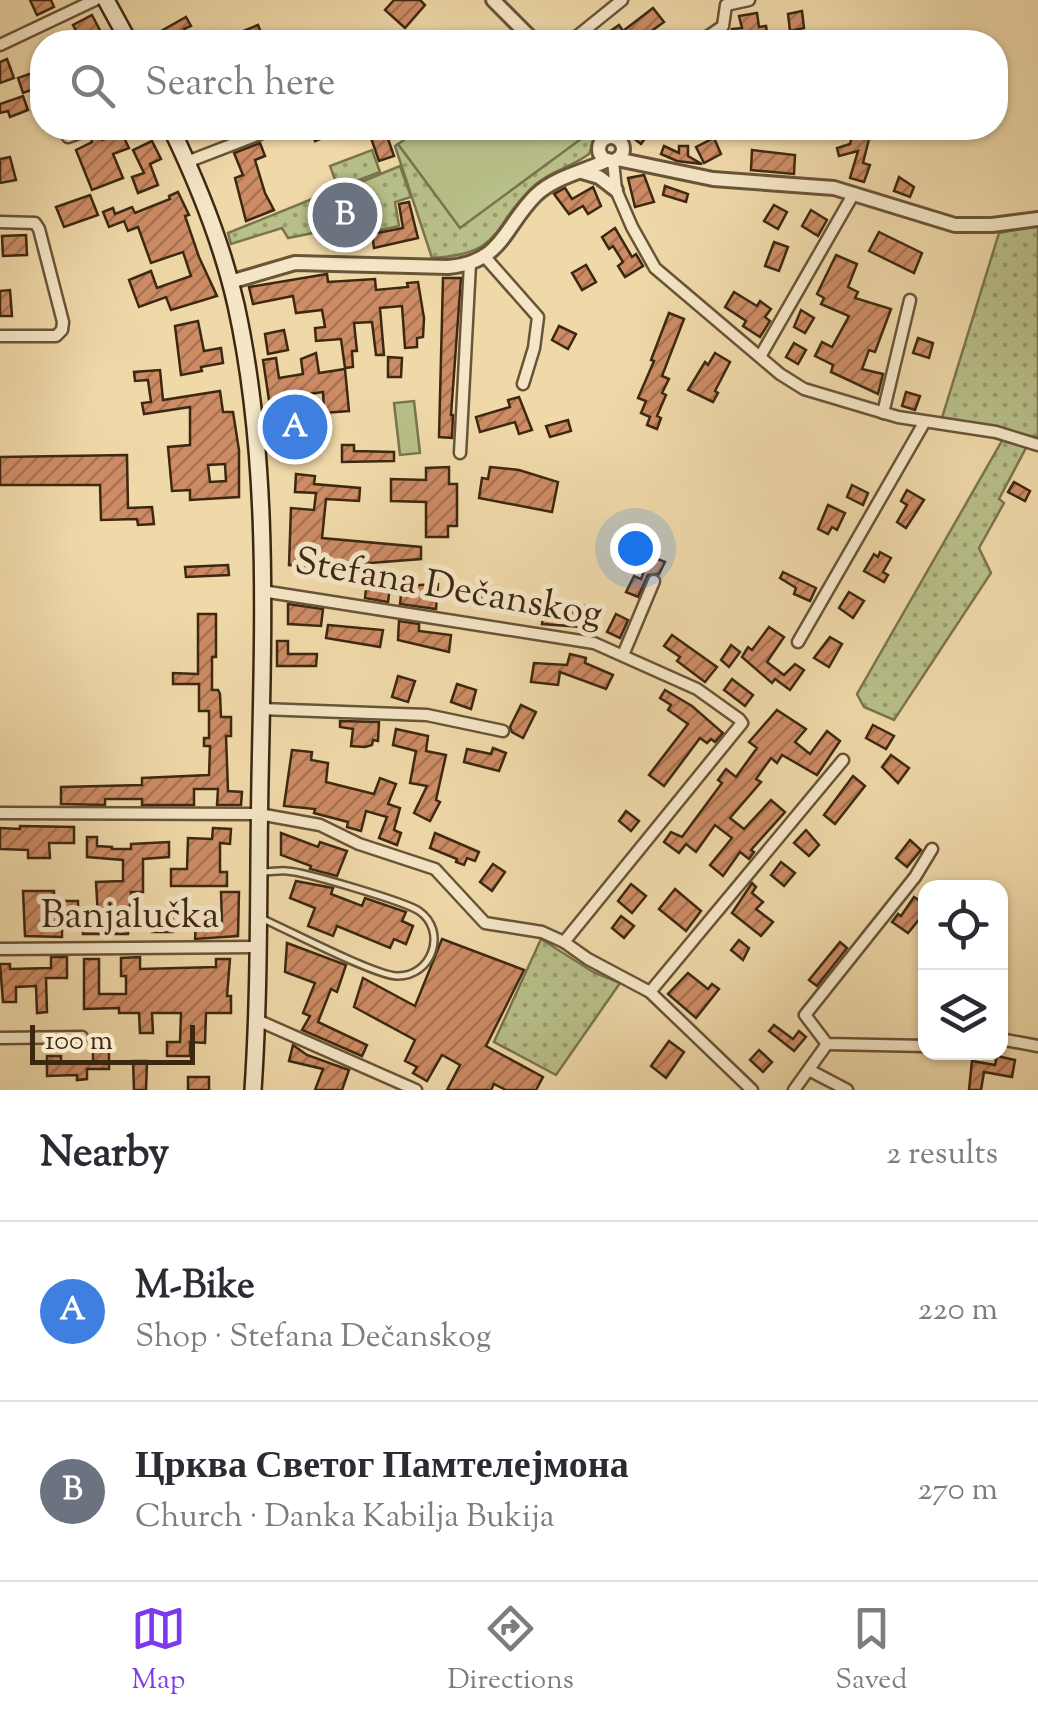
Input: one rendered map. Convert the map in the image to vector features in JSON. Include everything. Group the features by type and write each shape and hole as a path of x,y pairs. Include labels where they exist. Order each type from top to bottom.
{"main road":[{"path":"106,0 122,30"},
{"name":"Stefana Dečanskog","path":"177,140 210,218 230,282 247,360 256,441 262,592 261,918 253,1090"}],"street":[{"path":"32,30 95,0"},
{"path":"585,30 622,0"},
{"path":"717,30 723,26 726,5 750,0"},
{"path":"495,1 523,30"},
{"path":"0,45 30,31"},
{"path":"187,162 244,140"},
{"path":"602,140 616,190 655,268 780,374 804,389 883,412 924,423 996,432 1038,444"},
{"path":"606,140 607,155"},
{"path":"607,155 613,140"},
{"path":"621,140 655,165"},
{"path":"230,282 294,264 470,264 500,244 537,194 607,155 713,179 784,182 854,193 955,224 992,226 1038,219"},
{"path":"576,174 599,177 616,190"},
{"path":"761,355 854,193"},
{"path":"0,222 35,223 44,240 63,322 56,336 0,336"},
{"path":"485,257 538,317 523,384"},
{"path":"460,453 470,264"},
{"path":"883,412 910,300"},
{"path":"798,642 924,423"},
{"path":"622,655 654,581"},
{"name":"Stefana Dečanskog","path":"262,592 594,643 697,688 742,723 564,942"},
{"path":"261,708 427,715 503,730"},
{"path":"650,992 844,760"},
{"path":"0,813 259,814 320,825 359,844 436,869 485,922 542,932 650,992 752,1090"},
{"path":"827,1044 806,1015 915,877 932,849"},
{"name":"Banjalučka","path":"0,949 260,948"},
{"path":"258,1020 416,1090"},
{"path":"0,1038 82,1037"},
{"path":"1008,1040 1038,1046"},
{"path":"827,1044 918,1046"},
{"path":"794,1090 827,1044"},
{"path":"808,1070 847,1090"}],"lane":[{"path":"256,441 297,444"},
{"path":"260,873 290,871 411,906 427,918 434,945 430,959 421,968 406,976 392,976 261,918"}],"green space":[{"path":"404,140 580,140 460,228 398,144"},
{"path":"577,140 593,140 589,154 535,185 485,244 473,251 432,258 395,146 398,144 460,227"},
{"path":"372,150 380,172 338,188 330,166"},
{"path":"400,166 411,197 395,202 399,226 371,232 361,182"},
{"path":"312,199 318,232 288,238 282,228 231,244 228,233"},
{"path":"1038,226 1038,437 941,421 999,233"},
{"path":"414,401 420,453 400,455 394,403"},
{"path":"1003,439 1027,446 999,499 1004,503 979,548 991,573 894,720 864,707 857,694"},
{"path":"541,939 593,972 620,983 556,1075 494,1042"}],"building":[{"path":"30,0 51,0 54,7 37,15"},
{"path":"394,0 420,0 425,5 405,28 385,10"},
{"path":"653,8 664,22 653,30 624,30"},
{"path":"802,11 804,28 790,30 788,14"},
{"path":"757,13 759,27 766,26 767,30 732,30 742,28 739,16"},
{"path":"92,15 100,30 76,30 73,25"},
{"path":"186,17 191,26 184,30 163,30"},
{"path":"7,59 14,78 0,83 0,62"},
{"path":"30,74 30,90 23,93 18,78"},
{"path":"23,96 28,110 10,117 8,111 0,113 0,104"},
{"path":"125,140 129,148 113,154 123,178 92,190 76,150 92,142"},
{"path":"372,140 388,140 394,156 379,161"},
{"path":"715,140 721,154 704,163 696,147"},
{"path":"851,140 869,140 863,163 870,165 864,182 850,178 858,151 839,156 837,148"},
{"path":"152,141 161,159 150,164 158,185 138,193 132,177 144,173 133,150"},
{"path":"260,143 265,156 255,160 274,210 246,221 235,178 243,175 234,153"},
{"path":"664,146 679,153 679,146 688,146 688,156 702,164 677,161 661,154"},
{"path":"752,150 795,155 794,174 751,170"},
{"path":"10,157 16,180 0,183 0,159"},
{"path":"644,175 654,202 635,207 628,178"},
{"path":"899,177 914,187 910,197 894,191"},
{"path":"665,186 688,194 686,202 663,195"},
{"path":"593,187 601,206 588,214 583,206 569,214 554,194 565,188 572,199"},
{"path":"178,192 189,215 185,216 199,257 217,296 171,310 166,297 139,307 129,280 151,271 157,288 191,276 183,252 151,263 138,227 128,231 124,221 109,227 103,212 113,208 115,214 132,207 135,213"},
{"path":"341,193 355,194 359,206 357,236 343,237 337,230 331,212 333,198"},
{"path":"90,195 98,215 64,227 56,207"},
{"path":"409,202 418,238 374,248 372,234 403,228 399,204"},
{"path":"774,205 787,212 778,229 764,221"},
{"path":"811,210 827,220 818,236 802,226"},
{"path":"615,228 632,257 636,254 643,266 625,277 618,266 623,262 602,237"},
{"path":"879,232 922,253 914,273 869,251"},
{"path":"26,235 27,255 3,256 2,236"},
{"path":"774,242 788,247 779,271 765,266"},
{"path":"836,255 857,264 848,287 858,292 855,298 891,309 875,352 869,350 862,369 883,374 878,394 831,372 833,365 815,356 822,342 832,347 849,316 821,304 824,298 817,294"},
{"path":"586,265 596,282 582,290 572,273"},
{"path":"327,274 328,282 375,279 376,290 408,287 407,283 418,282 424,318 423,337 417,338 417,347 405,348 402,306 380,308 384,355 376,355 372,322 354,323 357,351 352,351 353,367 345,368 341,339 316,341 315,328 325,327 322,310 296,313 293,296 253,304 249,287"},
{"path":"443,278 461,278 452,438 439,437"},
{"path":"10,290 12,316 0,316 0,291"},
{"path":"734,292 757,306 760,301 771,309 765,317 770,321 760,337 743,326 746,321 725,307"},
{"path":"801,310 814,318 805,333 794,327"},
{"path":"669,313 684,319 662,376 669,379 662,393 666,395 657,416 661,418 657,429 647,425 650,417 641,413 646,401 638,398"},
{"path":"198,321 204,351 221,348 223,363 181,375 175,326"},
{"path":"559,326 576,334 568,349 552,340"},
{"path":"284,330 288,350 268,354 265,334"},
{"path":"918,338 933,343 929,358 913,353"},
{"path":"794,343 806,350 798,364 786,357"},
{"path":"316,353 319,373 345,369 349,411 324,413 323,392 269,400 263,360 276,358 279,378 303,374 301,359"},
{"path":"715,353 730,362 713,402 688,390"},
{"path":"388,357 402,358 401,377 388,377"},
{"path":"160,370 163,400 220,391 223,412 233,412 239,450 239,497 190,500 190,490 172,491 168,447 190,445 190,407 144,414 142,403 151,402 148,380 135,381 134,372","holes":["225,464 226,481 210,482 208,465"]},
{"path":"906,392 920,396 915,410 902,406"},
{"path":"519,397 532,430 519,434 515,422 480,432 476,417 510,407 508,400"},
{"path":"304,412 305,433 287,433 286,413"},
{"path":"568,420 571,431 550,437 546,426"},
{"path":"342,445 354,445 354,451 394,452 394,461 342,462"},
{"path":"127,455 128,508 152,507 154,524 138,525 137,519 101,520 100,485 0,485 0,457"},
{"path":"449,467 449,484 457,484 457,526 448,526 448,537 426,537 426,502 391,501 391,479 426,480 426,468"},
{"path":"490,467 519,470 558,482 552,512 479,498 482,478 488,479"},
{"path":"296,474 315,476 314,484 360,488 359,501 326,499 322,538 421,547 421,559 318,567 289,565 291,508 314,510 316,493 295,492"},
{"path":"1014,482 1030,491 1025,501 1008,492"},
{"path":"852,485 868,493 863,505 847,497"},
{"path":"907,490 924,500 906,528 897,522 907,505 901,501"},
{"path":"828,505 845,513 837,530 832,527 828,534 818,529"},
{"path":"880,552 891,558 883,572 888,575 884,582 864,571 874,554 878,557"},
{"path":"650,556 665,562 659,574 648,575 638,597 626,592 634,576 641,579"},
{"path":"228,565 229,575 186,577 185,567"},
{"path":"783,572 816,588 810,601 794,594 796,588 780,578"},
{"path":"438,584 436,609 400,604 402,586"},
{"path":"390,587 388,602 365,598 366,589"},
{"path":"474,589 493,592 491,607 472,603"},
{"path":"849,592 864,601 853,618 839,608"},
{"path":"545,603 598,607 595,628 542,624"},
{"path":"288,604 323,609 321,626 288,624"},
{"path":"198,614 216,614 212,690 220,694 221,717 231,717 231,736 226,736 228,791 242,792 241,805 217,805 218,789 194,789 194,805 142,805 142,799 105,799 105,805 61,804 61,787 142,785 142,778 209,775 210,746 204,746 204,738 209,738 209,711 199,711 199,684 173,684 173,673 198,674"},
{"path":"616,614 628,620 620,638 607,632"},
{"path":"399,621 419,624 419,631 451,635 449,652 398,640"},
{"path":"328,625 383,630 380,647 326,638"},
{"path":"769,627 784,637 767,662 784,675 795,664 804,670 790,690 775,679 772,683 742,657"},
{"path":"672,635 717,667 705,682 664,646"},
{"path":"830,637 842,644 829,667 814,658"},
{"path":"277,641 288,641 288,654 317,654 316,666 277,666"},
{"path":"731,645 740,652 729,667 721,660"},
{"path":"570,654 586,658 585,663 613,675 606,689 560,672 558,685 531,682 534,663 567,665"},
{"path":"398,676 415,681 408,702 392,697"},
{"path":"732,679 753,695 745,706 724,690"},
{"path":"457,684 476,690 471,709 451,702"},
{"path":"665,690 692,706 723,733 715,742 711,739 707,743 700,738 664,786 649,775 688,724 668,710 671,705 660,698"},
{"path":"521,705 536,712 523,738 510,727"},
{"path":"777,710 806,729 795,742 810,754 827,731 840,741 817,775 782,755 777,763 771,758 756,779 761,782 730,818 744,829 771,800 785,812 751,850 754,852 749,859 740,852 723,876 710,865 732,838 715,825 696,852 686,844 679,853 664,842 671,832 682,837 722,783 718,780 726,769 736,777 757,748 749,742"},
{"path":"340,721 379,722 378,741 373,740 372,745 365,747 351,746 353,729 340,727"},
{"path":"873,725 894,736 886,749 866,738"},
{"path":"396,729 428,736 426,751 446,755 436,800 440,802 430,821 414,813 427,786 410,783 416,751 393,745"},
{"path":"493,748 506,753 499,771 464,762 467,749 491,754"},
{"path":"292,750 312,752 311,760 328,763 326,782 374,794 380,778 396,784 388,804 400,808 394,830 401,833 397,845 379,838 387,817 366,811 361,831 347,827 348,822 314,813 315,809 284,806"},
{"path":"891,755 909,768 898,783 882,767"},
{"path":"853,776 865,786 835,824 824,815"},
{"path":"626,811 639,821 631,831 619,821"},
{"path":"74,827 74,843 49,843 50,858 28,858 28,850 0,849 0,828"},
{"path":"213,828 231,829 230,844 220,843 220,872 227,872 227,886 171,886 171,869 187,869 188,838 212,839"},
{"path":"806,830 819,845 809,856 794,843"},
{"path":"281,833 318,847 320,842 347,851 337,876 281,855"},
{"path":"435,833 479,852 475,861 467,858 464,865 430,848"},
{"path":"87,837 97,837 97,846 112,849 169,842 169,857 143,859 143,892 131,892 128,934 83,934 82,917 98,916 96,882 123,881 123,860 87,857"},
{"path":"910,840 921,850 907,867 896,858"},
{"path":"781,862 795,873 784,886 771,875"},
{"path":"493,864 505,872 492,891 480,882"},
{"path":"296,881 333,888 331,894 362,906 365,898 406,912 402,921 413,926 406,944 394,939 390,948 337,926 333,936 308,926 315,908 290,898"},
{"path":"752,883 756,887 752,893 763,902 756,909 773,922 761,936 732,913"},
{"path":"631,884 646,896 632,913 618,901"},
{"path":"675,889 701,911 686,931 659,909"},
{"path":"23,891 54,891 54,901 78,901 78,917 62,917 62,937 25,936"},
{"path":"221,892 239,892 238,936 195,939 196,924 222,924"},
{"path":"914,897 918,900 918,921 908,933 892,922 898,914 901,916"},
{"path":"151,912 173,912 173,932 152,932"},
{"path":"621,916 634,926 624,938 612,928"},
{"path":"442,939 524,970 486,1046 543,1077 536,1090 506,1090 494,1084 491,1090 447,1090 460,1065 442,1055 427,1081 413,1073 417,1067 405,1061 415,1040 354,1007 363,978 415,1006"},
{"path":"739,940 749,948 743,960 731,950"},
{"path":"840,942 847,948 817,986 809,980"},
{"path":"287,943 346,965 337,992 331,989 318,1022 367,1045 362,1056 302,1030 310,1016 303,1013 315,983 285,972"},
{"path":"51,957 67,957 67,978 46,978 47,1012 37,1013 36,986 16,987 16,1002 3,1002 0,964 10,964 10,969 51,968"},
{"path":"140,957 140,969 216,967 216,959 230,959 227,996 231,996 231,1013 206,1013 205,1043 190,1042 190,1056 167,1056 167,1042 180,1042 181,1013 152,1013 153,1033 140,1033 139,1013 119,1013 119,1008 84,1009 84,959 99,959 99,994 126,994 121,958"},
{"path":"688,973 708,989 712,984 719,989 696,1018 668,994"},
{"path":"774,1025 793,1039 799,1031 806,1037 794,1051 769,1031"},
{"path":"669,1041 684,1052 666,1078 651,1066"},
{"path":"293,1045 307,1055 349,1070 342,1090 315,1090 323,1069 289,1061"},
{"path":"93,1048 109,1048 109,1069 87,1069 87,1079 77,1080 77,1075 47,1076 47,1056 61,1056 61,1063 93,1061"},
{"path":"759,1050 772,1062 763,1072 750,1060"},
{"path":"996,1060 1015,1060 1012,1077 984,1072 981,1090 969,1090 972,1061 995,1065"},
{"path":"133,1061 147,1061 146,1090 134,1090"},
{"path":"188,1077 209,1077 209,1090 188,1090"}],"place":[{"name":"Црква Светог Памтелејмона","path":"345,215"},
{"name":"M-Bike","path":"295,427"}]}
